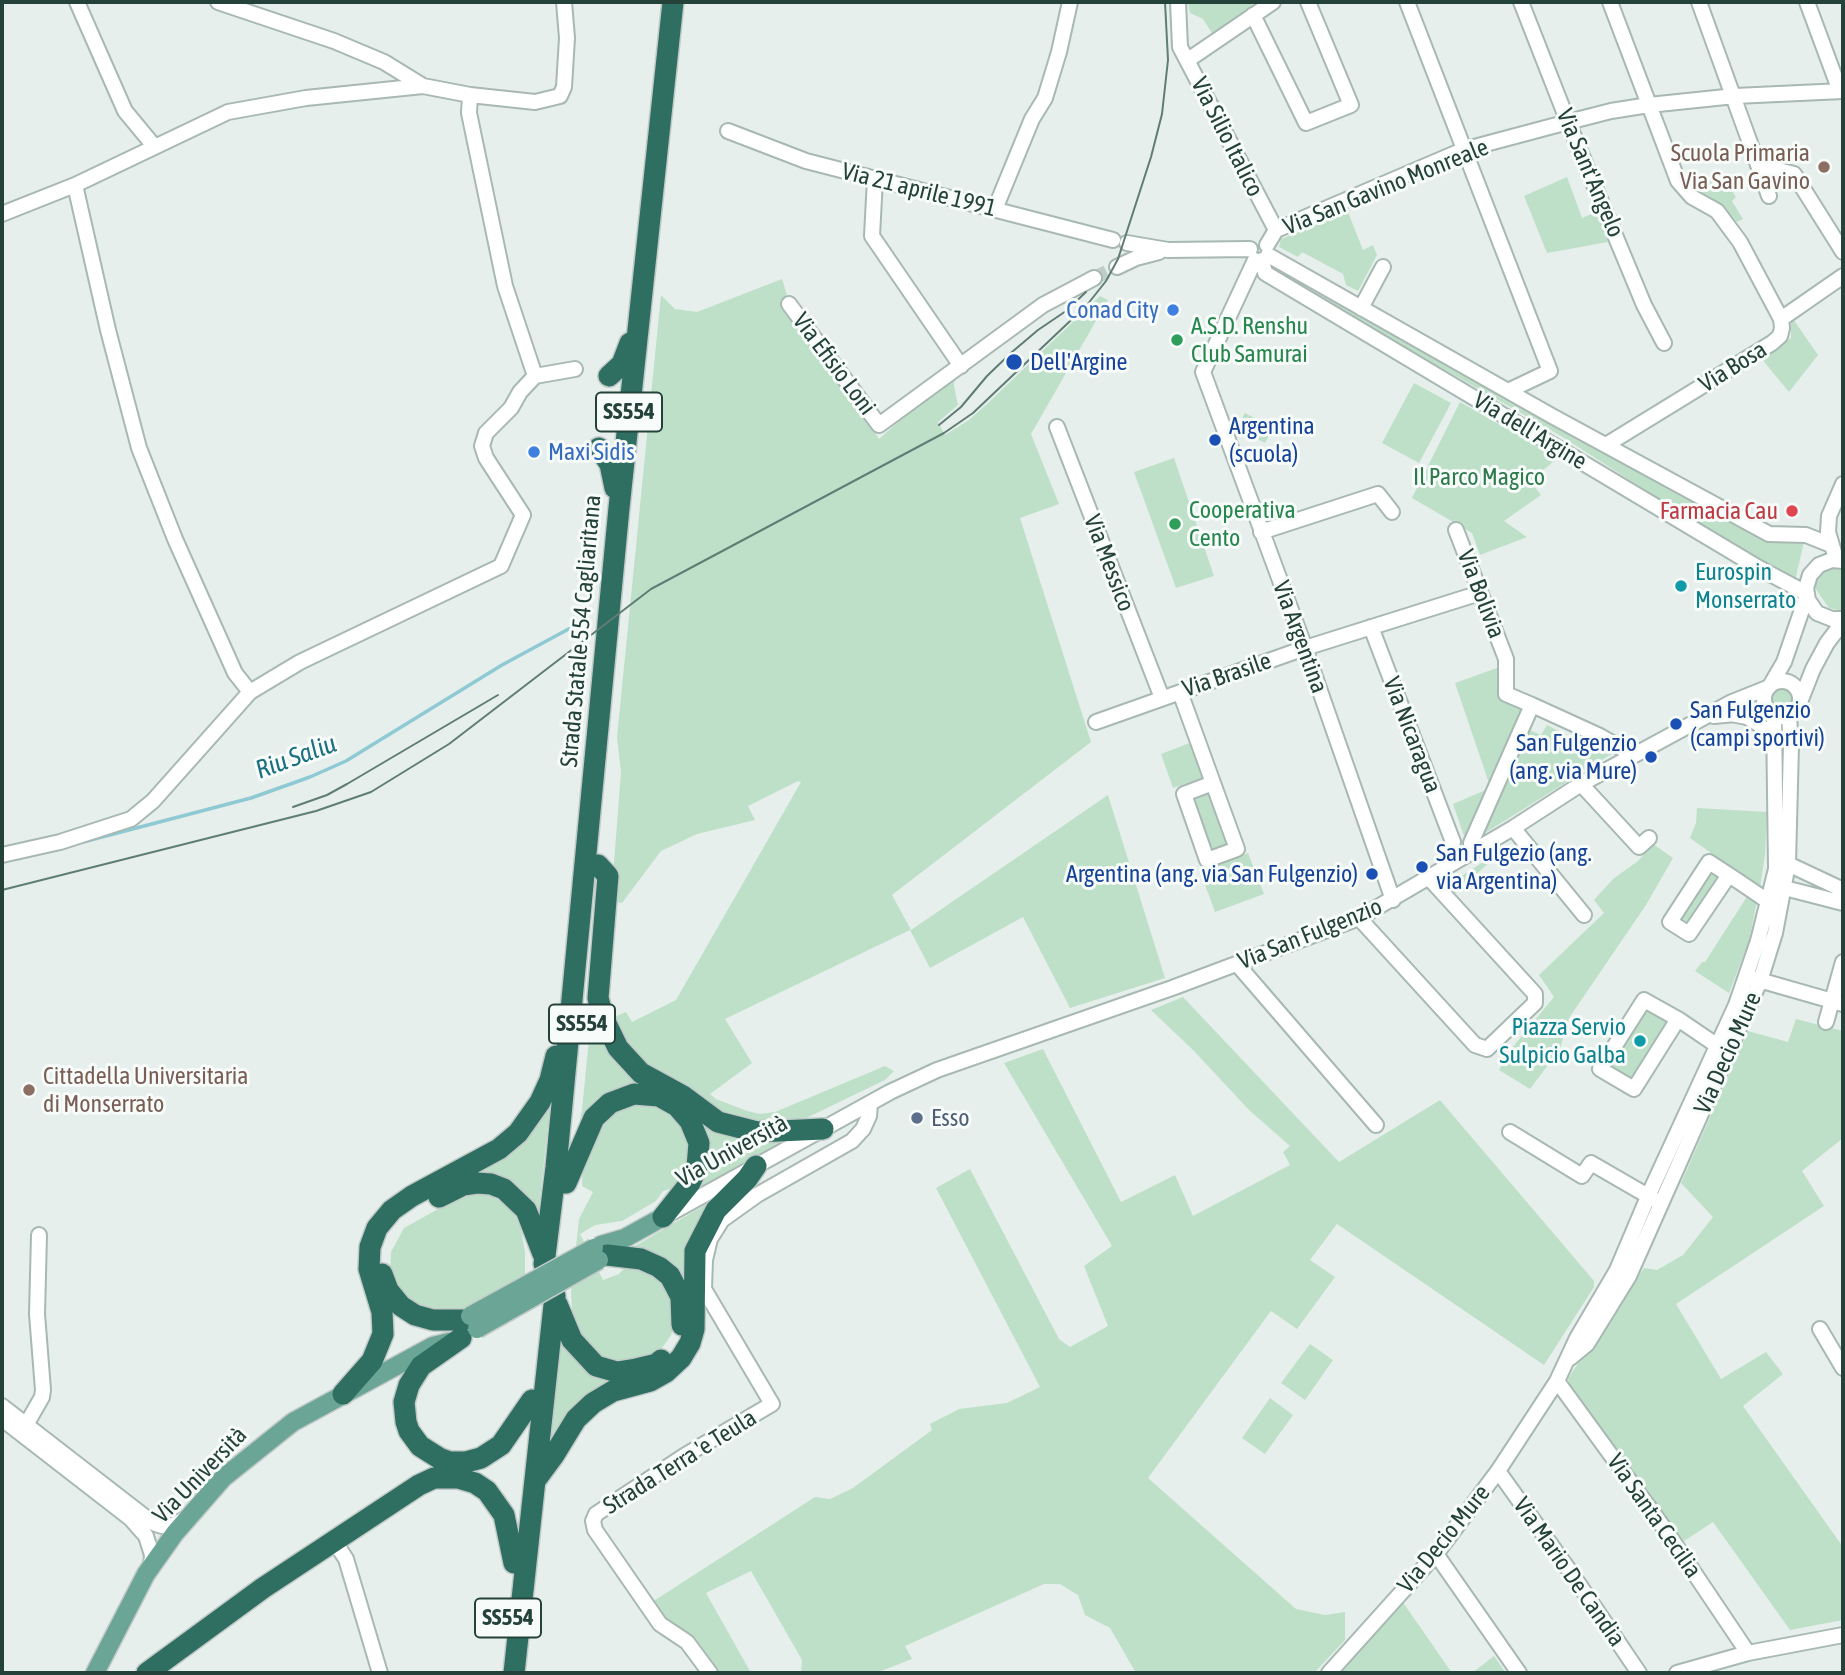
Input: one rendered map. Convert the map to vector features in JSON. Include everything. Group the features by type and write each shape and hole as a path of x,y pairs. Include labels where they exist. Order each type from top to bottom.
{"highway":[{"name":"Strada Statale 554 Cagliaritana","path":"618,596 619,508 673,2"},
{"name":"Strada Statale 554 Cagliaritana","path":"549,1260 566,1182 598,865 618,596 685,2"},
{"path":"608,376 622,364 639,321"},
{"path":"599,448 610,464 619,508"},
{"name":"Strada Statale 554 Cagliaritana","path":"549,1260 569,1031 615,629"},
{"path":"598,865 608,876 597,998 618,1048 641,1073 683,1096 718,1122 757,1132 823,1129"},
{"path":"343,1394 372,1362 383,1334 382,1312 369,1269 370,1247 377,1228 392,1210 412,1196 499,1149 518,1133 540,1102 550,1080 557,1044 569,1031"},
{"path":"566,1182 594,1118 611,1102 634,1094 659,1096 677,1106 690,1121 699,1143 697,1167 690,1183 663,1217"},
{"path":"537,1478 576,1419 593,1403 613,1391 650,1381 666,1372 681,1358 694,1329 695,1251 716,1210 756,1166"},
{"path":"468,1326 415,1315 401,1306 388,1290 380,1262 388,1234 399,1221 463,1185 491,1184 515,1197 526,1210 549,1260"},
{"path":"550,1299 572,1340 596,1366 617,1372 657,1364 672,1350 680,1336 684,1319 681,1297 670,1276 659,1267 641,1259 601,1253"},
{"name":"SS554","path":"514,1673 537,1478 550,1299"},
{"name":"SS554","path":"503,1673 532,1400 550,1299"},
{"path":"468,1326 421,1366 408,1385 404,1402 406,1422 420,1446 450,1462 481,1458 501,1445 532,1400"},
{"path":"147,1673 262,1588 419,1485 434,1478 450,1476 482,1487 499,1504 504,1515 514,1563"}],"main road":[{"name":"Via Università","path":"94,1673 151,1566 223,1478 270,1439 293,1422 663,1217"}],"street":[{"path":"77,2 125,111 154,146"},
{"path":"218,2 334,41 384,62 423,86"},
{"path":"2,214 75,185 228,111 306,98 423,86 470,96 535,102 560,96 564,87 567,38 564,2"},
{"path":"995,209 1032,119 1045,98 1070,2"},
{"path":"1178,2 1180,47 1188,60"},
{"name":"Via Silio Italico","path":"1273,2 1188,60 1276,230"},
{"path":"1253,15 1306,123 1351,105 1308,2"},
{"path":"1407,2 1550,371 1508,391"},
{"name":"Via Sant'Angelo","path":"1521,2 1567,122 1644,305 1664,343"},
{"path":"1610,2 1678,181 1692,197 1717,211 1740,242 1781,319"},
{"path":"1699,2 1769,196"},
{"path":"1807,2 1842,91"},
{"name":"Via San Gavino Monreale","path":"1260,254 1276,230 1464,150 1611,111 1649,105 1735,96 1842,91"},
{"path":"470,96 469,113 505,286 535,376"},
{"name":"Via 21 aprile 1991","path":"728,131 806,161 1120,241 1168,250 1260,254"},
{"path":"1758,165 1794,174 1843,252"},
{"path":"875,179 872,236 961,366 1042,305 1094,278"},
{"path":"75,185 108,330 139,448 174,539 235,673 250,692"},
{"path":"1117,267 1136,258 1168,250"},
{"name":"Via dell'Argine","path":"1260,254 1769,534 1806,535 1831,545"},
{"name":"Via dell'Argine","path":"1260,254 1265,273 1807,594 1814,609 1822,616 1843,621"},
{"name":"Via Argentina","path":"1260,254 1203,372 1305,648 1393,900"},
{"path":"1361,308 1383,267"},
{"name":"Via Bosa","path":"1606,445 1772,343 1780,337 1781,319 1843,276"},
{"name":"Via Efisio Loni","path":"789,304 879,425 924,390 961,366"},
{"path":"2,855 60,842 131,819 153,801 250,692 300,662 501,566 523,515 486,458 482,446 486,433 511,408 520,392 535,376 575,369"},
{"name":"Via Messico","path":"1057,427 1162,698"},
{"path":"1782,712 1763,699 1792,642 1807,594 1807,583 1813,571 1823,563 1840,560 1831,545 1828,532 1829,516 1843,484"},
{"path":"1261,532 1378,494 1392,512"},
{"name":"Via Bolivia","path":"1456,530 1506,659 1506,694 1532,705"},
{"name":"Via Brasile","path":"1096,722 1305,648 1480,593"},
{"path":"1782,712 1843,621"},
{"name":"Via Nicaragua","path":"1371,627 1453,842"},
{"path":"1769,687 1780,681 1793,685 1799,693 1782,712"},
{"name":"Via San Fulgenzio","path":"884,1096 968,1058 1237,964 1359,918 1513,828 1581,784 1732,702 1769,687"},
{"path":"1180,692 1237,849 1208,860 1184,794 1213,783"},
{"path":"1474,851 1471,843 1532,705 1600,736 1633,755"},
{"name":"Via San Fulgenzio","path":"1710,716 1782,712"},
{"name":"Via Decio Mure","path":"1779,886 1776,869 1773,742 1782,712"},
{"name":"Via Decio Mure","path":"1329,1673 1436,1555 1498,1471 1569,1359 1587,1344 1629,1276 1655,1199 1753,979 1779,886 1788,864 1791,746 1782,712"},
{"path":"1727,715 1751,719 1768,732 1773,742"},
{"path":"1581,784 1639,847 1649,838"},
{"path":"1513,828 1584,915"},
{"path":"1728,875 1689,934 1670,922 1709,862 1775,904"},
{"path":"1788,864 1841,898"},
{"path":"1359,918 1475,1045 1487,1049 1535,1003 1535,994 1429,878"},
{"path":"1779,886 1841,898"},
{"path":"1826,1022 1837,1003 1843,962"},
{"path":"1237,964 1376,1125"},
{"path":"1753,979 1837,1003"},
{"path":"1678,1019 1634,1089 1600,1069 1644,1000 1678,1019 1723,1050"},
{"name":"Via Università","path":"663,1217 884,1096"},
{"name":"Strada Terra 'e Teula","path":"710,1673 687,1642 660,1624 595,1530 593,1521 596,1514 772,1404 705,1289 705,1259 710,1240 722,1220 757,1195 852,1141 863,1129 869,1116 867,1106"},
{"path":"1510,1132 1582,1176 1591,1163 1655,1199"},
{"path":"26,1425 42,1397 43,1390 38,1338 39,1235"},
{"path":"1820,1329 1843,1367"},
{"name":"Via Santa Cecilia","path":"1557,1381 1664,1528 1748,1653"},
{"path":"2,1406 153,1523 162,1526 174,1525 189,1517"},
{"path":"2,1419 131,1519 146,1536 152,1555 151,1566"},
{"name":"Via Mario De Candia","path":"1498,1471 1639,1673"},
{"path":"334,1541 346,1559 380,1673"},
{"path":"1436,1555 1519,1673"},
{"path":"1677,1673 1748,1653 1843,1635"}],"green space":[{"path":"1188,2 1251,2 1254,8 1213,35 1203,19 1190,13"},
{"path":"1722,175 1736,197 1732,201 1743,219 1737,222 1721,204 1697,189"},
{"path":"1567,177 1582,218 1596,212 1608,242 1547,253 1524,196"},
{"path":"1348,212 1363,250 1373,245 1377,255 1358,291 1346,285 1343,274 1302,252 1298,257 1279,247 1281,239"},
{"path":"1270,267 1690,499 1804,542 1795,581 1681,513 1561,436 1268,269"},
{"path":"782,279 787,295 782,304 872,424 871,427 879,439 932,392 955,376 958,405 938,422 945,435 969,420 987,404 1100,296 1108,300 1031,434 1059,504 1020,518 1091,742 892,895 911,930 1108,795 1165,978 1070,1008 1023,917 930,968 910,930 725,1019 752,1063 710,1094 747,1111 760,1114 775,1112 885,1066 894,1071 885,1080 798,1122 747,1127 648,1069 609,1019 626,1012 632,1022 676,1000 801,782 798,781 748,806 755,820 697,834 661,851 622,903 611,901 621,772 617,737 661,295 675,309 697,312"},
{"path":"1793,319 1818,355 1789,392 1761,358 1791,338"},
{"path":"1414,383 1451,403 1419,463 1382,443"},
{"name":"Il Parco Magico","path":"1460,402 1558,458 1530,481 1541,495 1504,521 1527,537 1480,555 1472,533 1412,498"},
{"path":"1245,413 1273,428 1265,443 1237,428"},
{"name":"Cooperativa Cento","path":"1174,458 1214,576 1176,588 1134,472"},
{"path":"1828,566 1843,567 1843,611 1829,608 1815,588 1815,579"},
{"path":"1497,668 1513,698 1527,704 1491,789 1455,683"},
{"path":"1782,685 1791,689 1795,698 1791,707 1782,711 1773,707 1769,698 1773,689"},
{"path":"1547,725 1581,743 1587,733 1618,750 1477,838 1527,729 1541,735"},
{"path":"1192,742 1205,777 1173,788 1161,754"},
{"path":"1210,789 1230,846 1212,852 1192,795"},
{"path":"1488,789 1468,838 1465,839 1453,804"},
{"path":"1697,808 1767,812 1760,888 1690,838 1696,823"},
{"path":"1653,844 1673,858 1646,905 1569,1018 1560,1049 1530,1089 1499,1070 1511,1049 1554,997 1539,975 1604,913 1594,900 1613,879 1638,861"},
{"path":"1508,846 1454,894 1446,886"},
{"path":"1248,853 1264,894 1215,912 1200,871"},
{"path":"1710,871 1721,878 1687,927 1677,920"},
{"path":"1748,895 1757,901 1749,941 1729,993 1695,971 1705,962"},
{"path":"1183,997 1339,1162 1440,1100 1594,1281 1594,1287 1544,1365 1337,1224 1310,1260 1335,1277 1297,1329 1271,1311 1148,1478 1296,1609 1325,1615 1345,1612 1345,1640 1314,1673 1136,1673 1110,1628 1085,1615 1078,1595 1060,1584 1044,1584 905,1646 912,1659 876,1673 801,1673 802,1660 751,1571 706,1593 751,1673 719,1673 694,1639 669,1623 652,1602 815,1497 830,1499 853,1488 932,1430 930,1424 959,1409 1007,1403 1040,1387 936,1188 970,1169 1059,1339 1070,1347 1108,1326 1084,1266 1112,1246 1004,1063 1043,1049 1121,1202 1175,1175 1193,1216 1290,1165 1283,1152 1290,1146 1249,1110 1151,1010"},
{"path":"1645,1007 1669,1023 1633,1082 1608,1066"},
{"path":"592,1009 643,1083 578,1131 582,1110"},
{"path":"1796,1019 1843,1031 1843,1138 1802,1171 1824,1206 1676,1304 1721,1379 1766,1352 1783,1374 1743,1406 1843,1547 1843,1620 1790,1630 1713,1522 1684,1541 1570,1389 1568,1378 1644,1268 1657,1270 1683,1255 1713,1217 1681,1183 1748,1031 1788,1042"},
{"path":"644,1101 661,1105 685,1125 693,1159 678,1186 663,1191 656,1201 622,1221 595,1225 580,1234 603,1280 619,1274 627,1265 635,1266 665,1281 677,1315 671,1335 660,1351 632,1364 604,1360 584,1345 572,1313 571,1292 579,1219 593,1192 582,1186 583,1160 597,1120 631,1102 640,1107"},
{"path":"689,1106 784,1138 785,1142 702,1187 697,1184"},
{"path":"545,1107 550,1107 538,1216 467,1175"},
{"path":"487,1193 509,1207 520,1224 525,1252 525,1277 466,1309 445,1313 427,1312 404,1301 390,1275 391,1252 404,1228 465,1194"},
{"path":"725,1193 689,1295 625,1252"},
{"path":"562,1339 613,1378 548,1449 560,1341"},
{"path":"1310,1344 1333,1360 1305,1400 1281,1383"},
{"path":"1270,1398 1293,1415 1265,1454 1242,1438"},
{"path":"1402,1601 1452,1673 1336,1673"},
{"path":"1494,1656 1506,1673 1472,1673"}],"waterway":[{"name":"Riu Saliu","path":"83,842 251,798 310,777 346,761 502,665 576,625"}],"tunnel":[{"path":"1094,278 1117,267"}],"tram line":[{"path":"2,890 316,811 371,792 449,744 651,589 944,433 973,413 1087,305 1106,281 1118,259 1162,114 1168,60 1165,2"},
{"path":"939,425 961,407 1012,352 1066,311 1086,292"},
{"path":"293,807 327,795 498,695"}],"place":[{"name":"Scuola Primaria Via San Gavino","path":"1824,167"},
{"name":"Conad City","path":"1173,310"},
{"name":"A.S.D. Renshu Club Samurai","path":"1177,340"},
{"name":"Dell'Argine","path":"1014,362"},
{"name":"Argentina (scuola)","path":"1215,440"},
{"name":"Maxi Sidis","path":"534,452"},
{"name":"Farmacia Cau","path":"1792,511"},
{"name":"Cooperativa Cento","path":"1175,524"},
{"name":"Eurospin Monserrato","path":"1681,586"},
{"name":"San Fulgenzio (campi sportivi)","path":"1676,724"},
{"name":"San Fulgenzio (ang. via Mure)","path":"1651,757"},
{"name":"San Fulgezio (ang. via Argentina)","path":"1422,867"},
{"name":"Argentina (ang. via San Fulgenzio)","path":"1372,874"},
{"name":"Piazza Servio Sulpicio Galba","path":"1640,1041"},
{"name":"Cittadella Universitaria di Monserrato","path":"29,1090"},
{"name":"Esso","path":"917,1118"}]}
